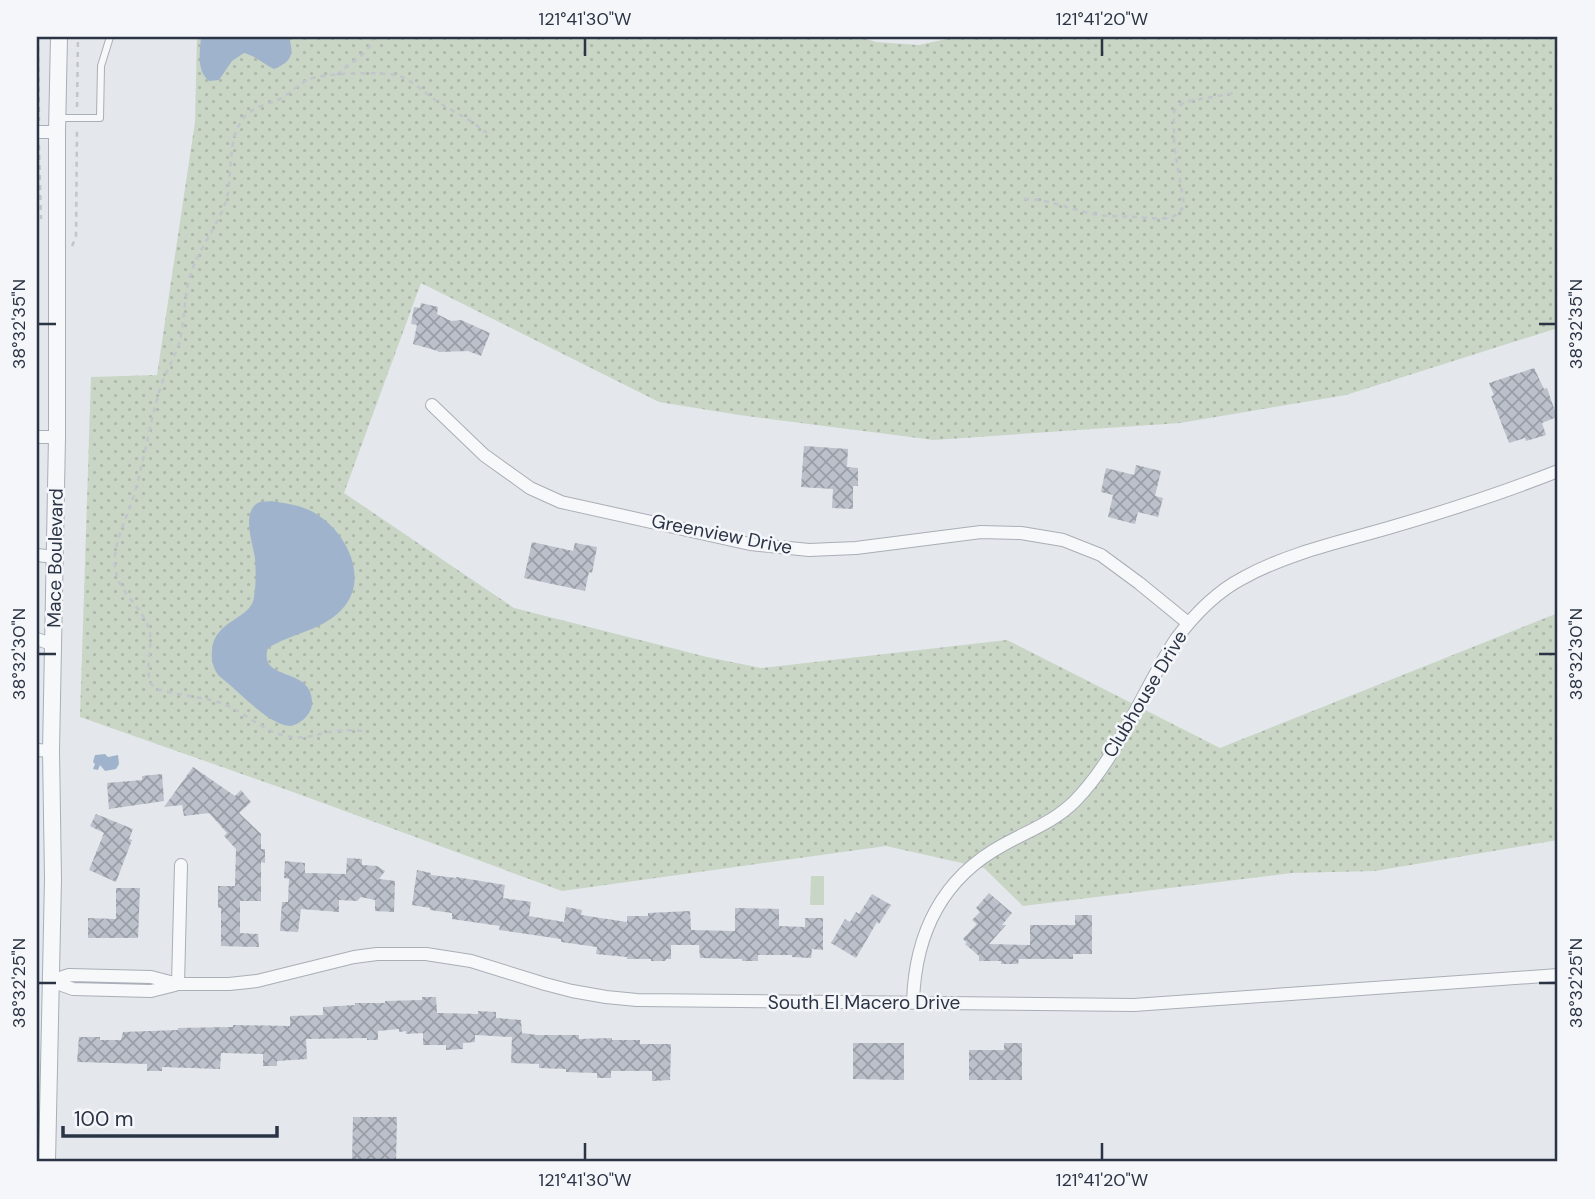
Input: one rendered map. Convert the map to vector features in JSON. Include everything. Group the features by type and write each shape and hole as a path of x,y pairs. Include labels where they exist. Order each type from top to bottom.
{"street":[{"name":"Mace Boulevard","path":"47,1162 53,879 44,750 54,645 59,37"},
{"path":"38,132 57,125"},
{"name":"Greenview Drive","path":"432,405 484,455 530,488 561,502 750,544 809,550 856,548 981,532 1021,533 1063,540 1101,555 1188,623"},
{"path":"37,437 57,437"},
{"name":"Clubhouse Drive","path":"913,1002 914,972 923,936 934,911 946,894 959,878 989,853 1040,827 1075,801 1107,759 1167,651 1188,623 1212,599 1243,578 1279,561 1466,503 1558,471"},
{"path":"37,555 55,556"},
{"path":"37,639 54,645"},
{"path":"178,984 181,865"},
{"name":"South El Macero Drive","path":"51,981 73,989 151,991 178,984 257,981 354,957 401,953 471,961 572,991 637,1000 1135,1005 1558,975"}],"lane":[{"path":"57,125 77,118 100,118 101,66 110,37"}],"path":[{"path":"38,37 39,151"},
{"path":"71,248 76,237 78,37"},
{"path":"337,75 363,55 372,44 373,37"},
{"path":"362,731 334,731 307,738 284,736 218,702 158,690 151,685 148,678 150,632 118,580 114,558 160,388 180,340 191,273 226,201 235,135 243,118 261,106 281,99 307,79 354,73 399,76 488,133"},
{"path":"1024,199 1043,200 1107,216 1165,219 1175,216 1182,211 1184,204 1174,146 1174,111 1184,102 1234,93"}],"green space":[{"path":"197,37 861,37 876,42 919,45 956,37 1558,37 1558,328 1346,395 1180,423 934,440 659,402 421,283 344,493 514,608 761,668 1007,640 1220,748 1558,613 1558,840 1375,871 1292,873 1023,906 984,868 886,846 562,891 80,717 91,377 157,375 195,122"},
{"path":"811,876 824,876 824,905 810,905"}],"water":[{"path":"201,37 289,37 291,53 285,63 274,69 244,53 232,61 219,80 209,81 200,66"},
{"path":"271,501 303,508 324,520 343,541 354,567 351,594 336,615 268,648 267,659 271,666 305,684 311,693 312,705 309,713 291,726 280,724 252,705 219,676 212,657 214,640 219,632 252,604 256,568 249,520 254,506 260,502"},
{"path":"105,754 108,757 118,755 119,764 116,769 105,771 100,765 98,770 93,769 95,755"}],"building":[{"path":"421,303 438,307 437,314 451,321 461,320 490,333 481,356 468,351 438,352 413,344 417,325 411,324 414,307 420,308"},
{"path":"1534,368 1544,389 1547,388 1557,417 1542,423 1546,435 1509,443 1491,396 1494,395 1489,383"},
{"path":"804,446 848,449 847,467 858,468 858,486 853,486 853,509 832,508 833,489 801,487"},
{"path":"1136,465 1161,471 1155,496 1163,498 1158,517 1138,512 1135,524 1108,517 1113,495 1101,492 1106,468 1134,475"},
{"path":"532,542 573,551 575,543 597,547 585,591 524,578"},
{"path":"193,767 235,796 241,790 251,802 239,813 261,834 265,863 261,862 261,901 240,901 240,933 258,934 259,947 221,946 218,886 235,886 236,849 224,836 227,833 209,813 184,816 182,805 164,807"},
{"path":"162,774 164,801 109,809 107,783 142,780 142,776"},
{"path":"96,814 133,829 129,839 132,840 116,882 89,870 104,833 90,826"},
{"path":"347,858 362,859 362,865 377,866 385,871 379,879 395,881 394,912 375,911 375,900 361,897 357,901 339,900 339,912 301,909 298,932 280,931 282,902 288,902 289,879 284,878 285,861 305,863 305,873 346,874"},
{"path":"417,870 431,875 505,885 503,898 531,902 529,916 564,922 566,907 582,910 581,915 627,922 627,916 690,911 691,930 735,931 735,908 779,909 779,926 805,927 805,918 823,918 823,950 812,949 811,958 758,955 758,961 700,958 699,945 671,945 671,959 665,961 596,954 597,947 499,930 500,926 452,919 452,913 412,905"},
{"path":"116,888 140,888 138,938 88,938 88,918 116,919"},
{"path":"989,893 1012,913 1002,925 1006,925 989,944 1030,945 1030,925 1075,925 1075,915 1092,915 1092,954 1073,954 1073,959 1019,959 1018,964 979,961 979,956 963,939 977,924 972,920 980,912 976,908"},
{"path":"872,894 891,905 879,924 877,922 856,958 831,943 845,919 850,922 856,912 859,914"},
{"path":"422,997 436,997 437,1013 496,1012 496,1018 521,1020 522,1033 579,1035 579,1039 640,1040 640,1044 671,1044 670,1080 652,1081 652,1071 611,1071 611,1078 597,1078 597,1073 566,1072 566,1069 539,1068 539,1064 511,1063 512,1037 475,1035 475,1042 463,1043 463,1049 446,1050 446,1045 423,1045 423,1033 406,1034 406,1031 399,1032 399,1029 378,1031 378,1040 306,1039 307,1059 277,1061 277,1066 263,1066 263,1054 221,1053 220,1069 162,1067 162,1071 147,1071 147,1064 77,1062 79,1037 121,1040 123,1032 233,1025 290,1026 290,1016 323,1015 323,1007 422,1000"},
{"path":"853,1043 904,1043 904,1080 853,1079"},
{"path":"1004,1043 1022,1043 1022,1080 969,1080 969,1050 1004,1050"},
{"path":"353,1117 397,1117 396,1162 352,1162"}]}
